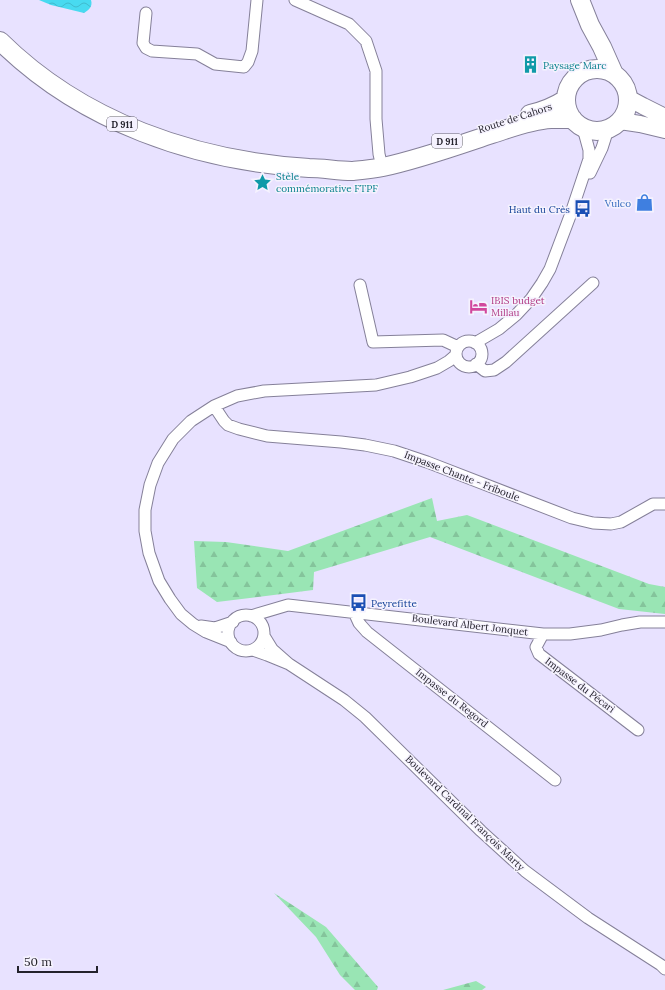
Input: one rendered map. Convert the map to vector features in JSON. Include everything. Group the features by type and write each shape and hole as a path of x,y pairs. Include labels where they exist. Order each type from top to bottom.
{"main road":[{"path":"580,0 590,25 614,74"},
{"path":"590,25 595,48 595,55 590,70"},
{"name":"Route de Cahors","path":"0,41 28,66 52,84 105,116 139,132 192,149 264,164 323,168 346,162 381,162 422,157 528,122 550,119 578,123"},
{"path":"614,125 624,116 626,110 628,98 625,86 619,77 602,69 583,72 573,80 567,92 566,99 568,110 578,123 595,131 614,125 640,124 665,130"},
{"path":"628,98 665,117"},
{"name":"Route de Cahors","path":"381,162 492,125 546,110 566,99"}],"street":[{"path":"146,13 143,43 146,48 152,51 197,54 215,64 244,67 248,62 252,51 257,0"},
{"path":"295,0 349,24 366,42 376,71 376,119 381,162"},
{"path":"478,347 516,315 531,299 550,269 576,200 589,160 589,150 578,123"},
{"path":"576,200 614,125"},
{"path":"476,364 485,371 494,370 506,362 593,284"},
{"path":"275,608 269,616 263,632 262,642 253,650 243,651 238,649 231,642 206,632 181,614 170,600 159,581 149,553 145,531 145,510 150,485 158,463 173,439 191,421 214,406 237,396 264,391 376,385 410,377 437,368 450,368 458,356 460,344 468,341 478,347 481,358 476,364 469,367 458,356 443,340 373,342 360,285"},
{"name":"Impasse Chante - Friboule","path":"214,406 224,421 239,429 267,436 341,442 394,451 427,462 572,518 593,523 611,524 621,522 653,504 665,504"},
{"name":"Boulevard Albert Jonquet","path":"250,616 288,605 543,634 570,634 601,630 640,622 665,622"},
{"name":"Impasse du Regord","path":"354,612 359,623 367,632 555,780"},
{"path":"231,642 229,637 230,626 241,616 256,618 260,623 263,632"},
{"path":"193,624 215,628 233,622"},
{"name":"Boulevard Cardinal François Marty","path":"263,632 272,649 289,664 344,700 365,717 481,831 525,871 588,918 639,952 664,965"},
{"name":"Impasse du Pécari","path":"543,634 536,647 539,654 638,730"},
{"name":"Boulevard Cardinal François Marty","path":"253,650 289,664"}],"green space":[{"path":"432,498 437,521 467,515 649,584 665,587 665,614 619,609 430,537 314,572 313,590 217,602 197,588 194,541 226,542 288,551"},
{"path":"274,893 326,927 378,987 377,990 355,990 340,975 316,937"},
{"path":"476,981 486,987 482,990 443,990"}],"water":[{"path":"39,0 91,0 91,6 84,13 51,5"}],"place":[{"name":"Paysage Marc","path":"530,65"},
{"name":"Stèle commémorative FTPF","path":"263,182"},
{"name":"Vulco","path":"644,203"},
{"name":"Haut du Crès","path":"583,209"},
{"name":"IBIS budget Millau","path":"478,306"},
{"name":"Peyrefitte","path":"358,603"}]}
